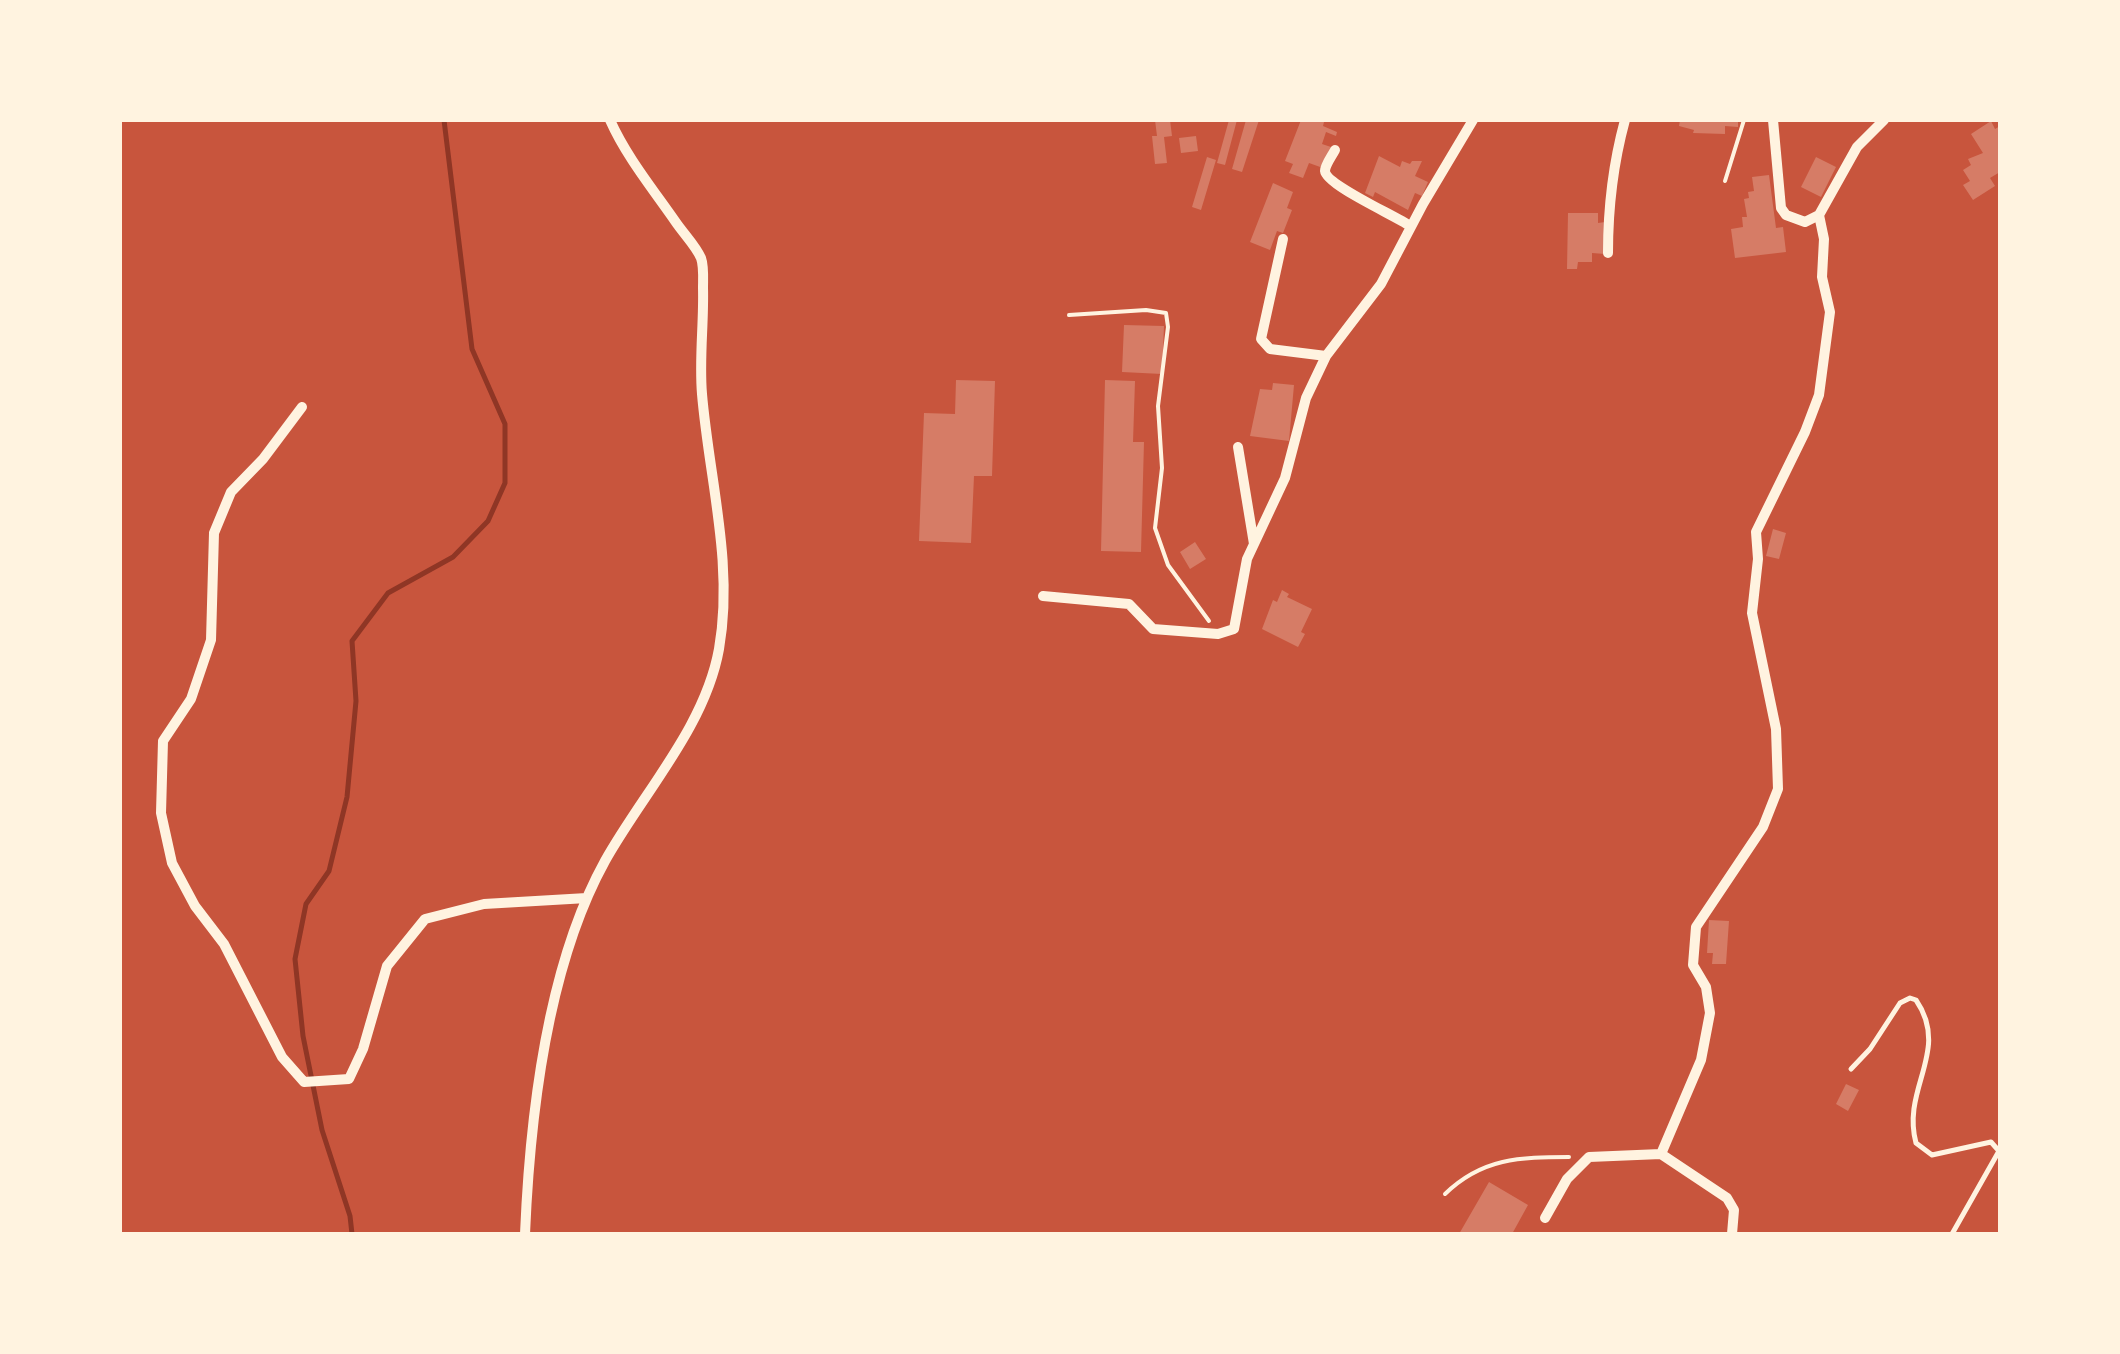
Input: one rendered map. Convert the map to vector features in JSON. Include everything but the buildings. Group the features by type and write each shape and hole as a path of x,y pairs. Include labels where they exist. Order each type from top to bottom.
{"street":[{"path":"525,1234 528,1160 543,1056 566,962 587,898 606,858 654,784 700,700 718,652 726,596 700,370 704,324 702,260 625,150 610,120"},
{"path":"1043,596 1129,604 1153,628 1218,634 1234,629 1247,559 1285,478 1306,398 1326,356 1380,284 1474,120"},
{"path":"1608,253 1614,160 1625,120"},
{"path":"1773,120 1781,208 1794,220 1804,222 1819,215 1856,148 1884,120"},
{"path":"1336,150 1325,169 1326,176 1335,185 1410,226"},
{"path":"1660,1154 1701,1060 1710,1013 1706,986 1694,966 1696,927 1763,827 1778,789 1776,729 1752,613 1758,558 1756,532 1819,395 1830,312 1822,277 1824,240 1819,215"},
{"path":"1283,239 1261,339 1270,349 1326,356"},
{"path":"302,406 263,458 231,492 214,533 211,640 191,698 164,741 161,813 172,863 195,906 224,944 282,1057 304,1082 349,1079 363,1049 387,966 425,919 484,904 587,898"},
{"path":"1238,447 1254,544"},
{"path":"1545,1218 1566,1180 1589,1157 1660,1154 1727,1198 1734,1210 1732,1234"}],"lane":[{"path":"1851,1069 1878,1038 1900,1002 1916,1000 1928,1026 1930,1042 1913,1102 1916,1144 1932,1155 1991,1142 1998,1151 1952,1234"}],"path":[{"path":"1725,180 1744,120"},
{"path":"1069,315 1146,310 1166,313 1168,327 1158,406 1162,468 1155,528 1168,564 1218,634"},
{"path":"1445,1194 1466,1174 1498,1161 1589,1157"}],"waterway":[{"path":"352,1234 350,1216 322,1130 303,1036 295,959 306,904 329,871 347,797 356,701 352,641 388,593 453,557 488,521 505,483 505,424 472,349 444,120"}]}
